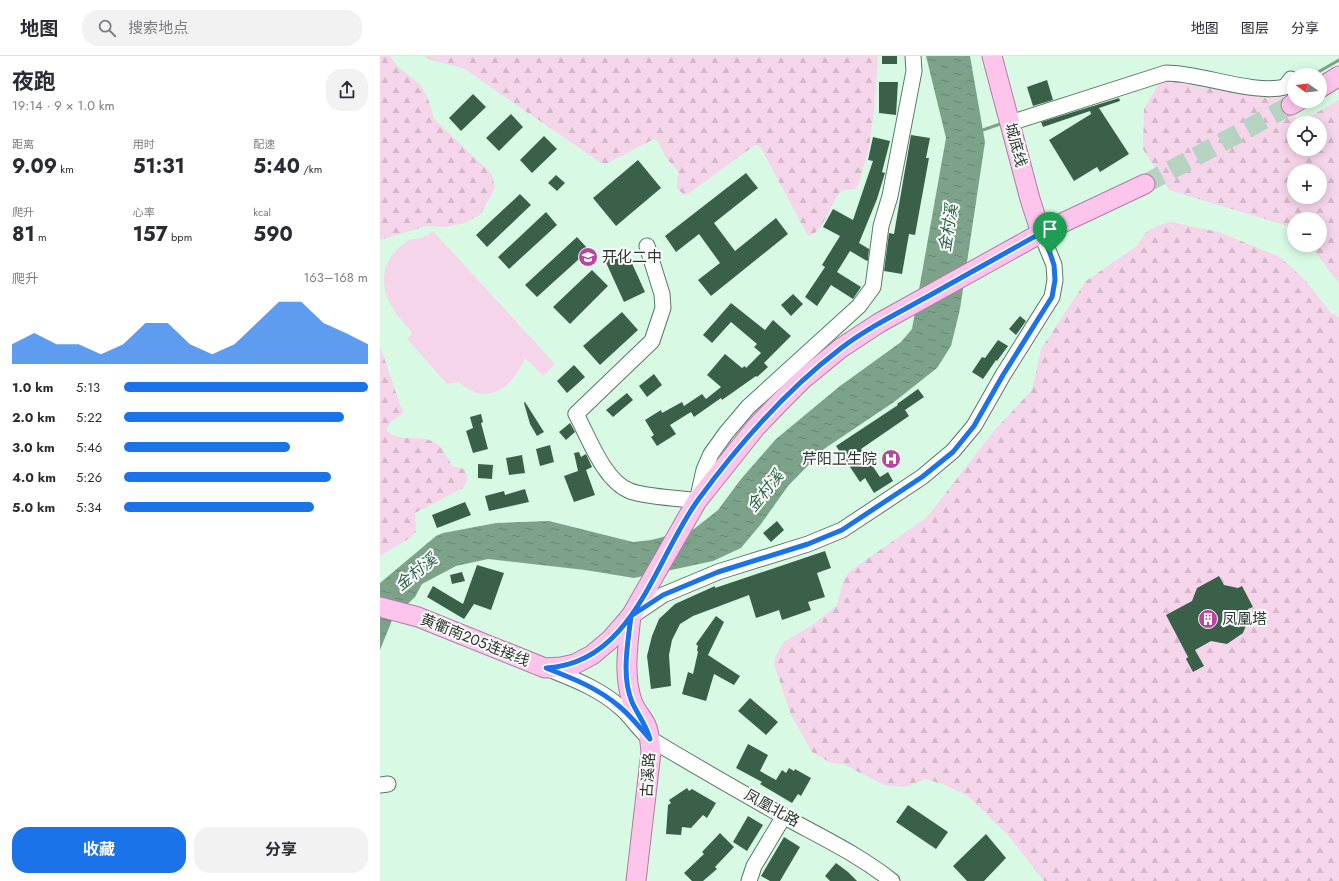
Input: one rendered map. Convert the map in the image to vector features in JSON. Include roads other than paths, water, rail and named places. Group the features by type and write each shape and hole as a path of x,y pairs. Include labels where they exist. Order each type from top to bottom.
{"main road":[{"name":"城底线","path":"992,56 1030,199 1041,233"},
{"path":"1327,84 1339,76"},
{"name":"黄衢南205连接线","path":"380,607 418,616 546,668 575,664 592,655 612,639 631,616 697,501 756,428 802,380 841,348 893,315 1041,233 1145,184"},
{"name":"古溪路","path":"631,616 627,652 628,686 632,703 646,725 650,739 651,752 636,881"}],"street":[{"path":"647,246 662,294 663,308 652,341 576,414 608,474 618,484 631,491 697,501 704,470 711,454 726,432 748,407 859,306 873,287 880,226 890,196 914,72 913,56"},
{"path":"1010,123 1166,73 1268,88 1286,87 1287,85"},
{"path":"631,616 663,595 718,572 808,544 842,530 922,477 953,452 974,426 1003,375 1052,297 1055,280 1054,265 1041,233"},
{"name":"凤凰北路","path":"546,668 585,684 603,695 621,708 650,739 784,816 840,845 870,863 892,881"},
{"path":"749,881 754,866 784,816"}],"water":[{"name":"金村溪","path":"926,56 970,56 985,142 960,309 951,346 937,368 894,402 824,449 788,486 761,524 741,548 713,561 634,578 585,570 488,559 456,566 422,584 415,597 393,618 380,650 380,583 436,536 443,533 496,523 549,521 633,542 651,540 694,529 718,510 741,479 776,439 840,386 901,342 912,329 946,138"}],"waterway":[{"path":"1325,68 1339,60"},
{"path":"980,131 1003,123"}],"tunnel":[{"path":"1145,184 1287,107"}],"place":[{"name":"开化二中","path":"588,257"},
{"name":"芹阳卫生院","path":"891,459"},
{"name":"凤凰塔","path":"1208,619"}]}
